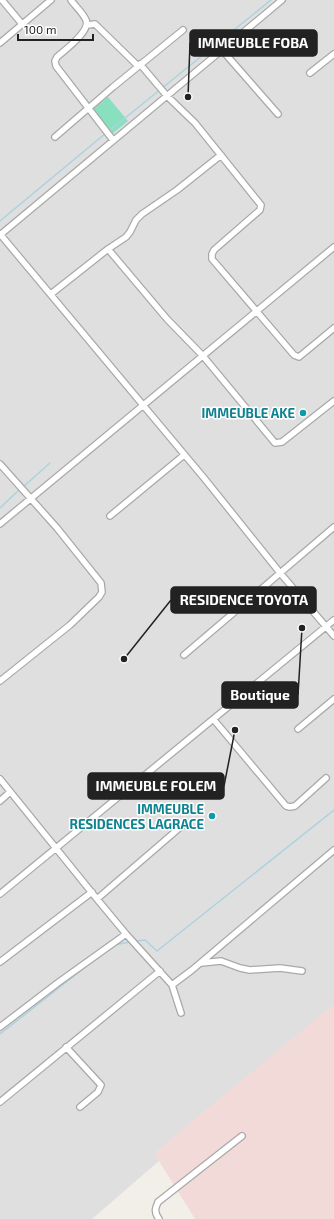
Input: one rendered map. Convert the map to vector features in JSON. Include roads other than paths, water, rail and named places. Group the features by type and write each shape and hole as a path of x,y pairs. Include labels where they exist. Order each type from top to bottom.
{"street":[{"path":"2,0 22,24"},
{"path":"0,43 51,0"},
{"path":"71,0 86,19 88,25 85,31 57,57 55,61 56,66 113,140"},
{"path":"282,0 0,235 51,294 281,574 334,636"},
{"path":"88,25 95,24 139,65 167,96 195,123 260,205 261,208 214,250 212,259 294,355 299,356 334,328"},
{"path":"55,137 139,65 184,30"},
{"path":"222,50 278,114"},
{"path":"310,73 334,54"},
{"path":"51,294 108,249 126,237 136,220 142,214 177,190 221,155"},
{"path":"0,524 334,247"},
{"path":"108,249 167,319 203,356 275,443 282,442 334,401"},
{"path":"110,516 184,455"},
{"path":"0,464 32,498 101,583 102,592 99,597 70,625 0,681"},
{"path":"184,656 334,527"},
{"path":"0,894 214,720 334,620"},
{"path":"298,729 334,699"},
{"path":"214,720 286,806 295,806 326,778"},
{"path":"0,779 126,934 172,984 181,1013"},
{"path":"0,801 10,792"},
{"path":"97,899 184,824"},
{"path":"172,984 200,963 334,850"},
{"path":"0,962 92,892"},
{"path":"0,1027 126,934"},
{"path":"200,963 221,961 250,970 280,968 302,971"},
{"path":"0,1102 160,971"},
{"path":"66,1048 101,1085 98,1092 80,1107"},
{"path":"159,1219 155,1210 158,1202 242,1136"}],"waterway":[{"path":"109,131 271,0"},
{"path":"0,221 106,133"},
{"path":"23,487 50,463"},
{"path":"0,508 20,489"},
{"path":"136,941 145,940 157,951 334,810"},
{"path":"114,945 130,942"},
{"path":"0,1034 97,958"}],"place":[{"name":"IMMEUBLE FOBA","path":"188,97"},
{"name":"IMMEUBLE AKE","path":"303,413"},
{"name":"Boutique","path":"302,628"},
{"name":"RESIDENCE TOYOTA","path":"124,659"},
{"name":"IMMEUBLE FOLEM","path":"235,730"},
{"name":"IMMEUBLE RESIDENCES LAGRACE","path":"212,816"}]}
